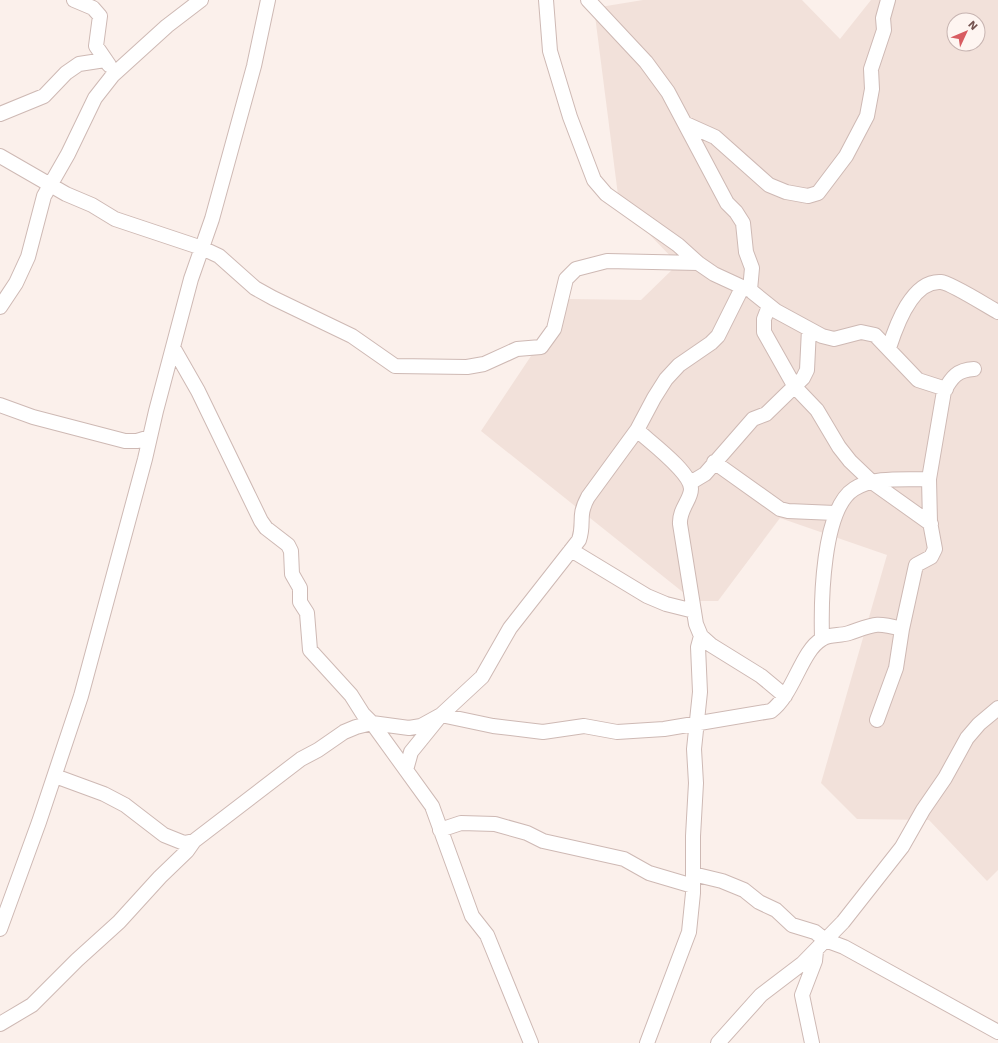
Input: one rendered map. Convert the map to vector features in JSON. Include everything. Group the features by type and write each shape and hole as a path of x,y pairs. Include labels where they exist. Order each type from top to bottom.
{"street":[{"path":"74,0 93,8 100,16 96,46 116,73"},
{"path":"0,307 16,283 28,257 44,196 49,184 68,154 95,98 116,73 167,26 201,0"},
{"path":"0,930 55,776 81,696 174,349 191,279 212,219 254,66 268,0"},
{"path":"546,0 550,51 570,117 594,180 606,194 678,245 698,263 714,274 746,289 769,306 809,329 822,336 834,339 861,332 879,337 918,380 946,388"},
{"path":"406,770 411,752 441,715 482,677 510,628 579,540 582,532 580,517 582,508 637,430 666,379 679,365 711,343 718,336 746,289 752,268 746,252 743,223 736,212 727,203 668,92 646,62 588,0"},
{"path":"686,124 715,137 770,185 786,192 808,196 818,193 846,156 867,116 872,90 871,69 884,30 883,18 888,0"},
{"path":"0,114 44,96 66,73 79,64 105,60"},
{"path":"0,156 66,194 115,219 142,230 202,248 219,256 255,288 352,336 395,366 467,368 484,364 517,349 541,347 554,329 566,279 576,269 607,261 698,263"},
{"path":"889,348 900,318 919,291 929,284 942,282 998,312"},
{"path":"769,306 764,319 764,332 795,387 817,410 839,447 850,461 872,482 931,524"},
{"path":"690,484 705,474 753,419 766,414 804,378 807,370 809,329"},
{"path":"174,349 198,391 261,521 266,528 288,545 291,551 292,574 300,588 300,602 306,611 309,626 308,646 310,650 351,695 363,714 372,723 432,806 472,916 487,936 531,1043"},
{"path":"877,720 896,668 902,629 916,565 931,556 935,549 931,524 929,479 940,408 946,388 952,379 962,370 974,369"},
{"path":"0,405 33,416 125,441 137,441 150,437"},
{"path":"637,430 681,470 690,484 691,491 680,515 680,524 694,612 701,636 698,647 700,692 694,749 696,783 693,880 689,932 647,1043"},
{"path":"714,462 780,509 788,511 835,512"},
{"path":"822,638 821,606 826,556 835,512 844,498 853,490 872,482 929,479"},
{"path":"571,550 646,596 666,604 694,612"},
{"path":"0,1024 32,1005 77,960 119,922 160,877 187,851 194,841 301,759 356,726 372,723 409,728 421,726 441,715 493,726 543,732 584,726 617,732 637,731 696,723 771,711 780,704 808,654 822,638 846,634 876,624 902,629"},
{"path":"701,636 711,645 761,676 785,696"},
{"path":"718,1043 761,995 820,945 843,922 898,852 923,810 945,778 967,738 979,724 998,708"},
{"path":"55,776 104,794 125,806 164,835 184,843 194,841"},
{"path":"440,830 461,823 495,824 528,833 543,841 624,859 649,873 693,880 722,881 744,890 759,902 776,910 792,925 815,932 820,945 802,995 812,1043"},
{"path":"820,945 844,947 998,1032"}],"shaded area":[{"path":"643,0 802,0 840,39 871,0 998,0 998,870 987,881 929,820 857,819 821,783 887,555 780,518 718,601 694,601 481,431 569,299 641,300 678,264 619,203 594,8"}]}
